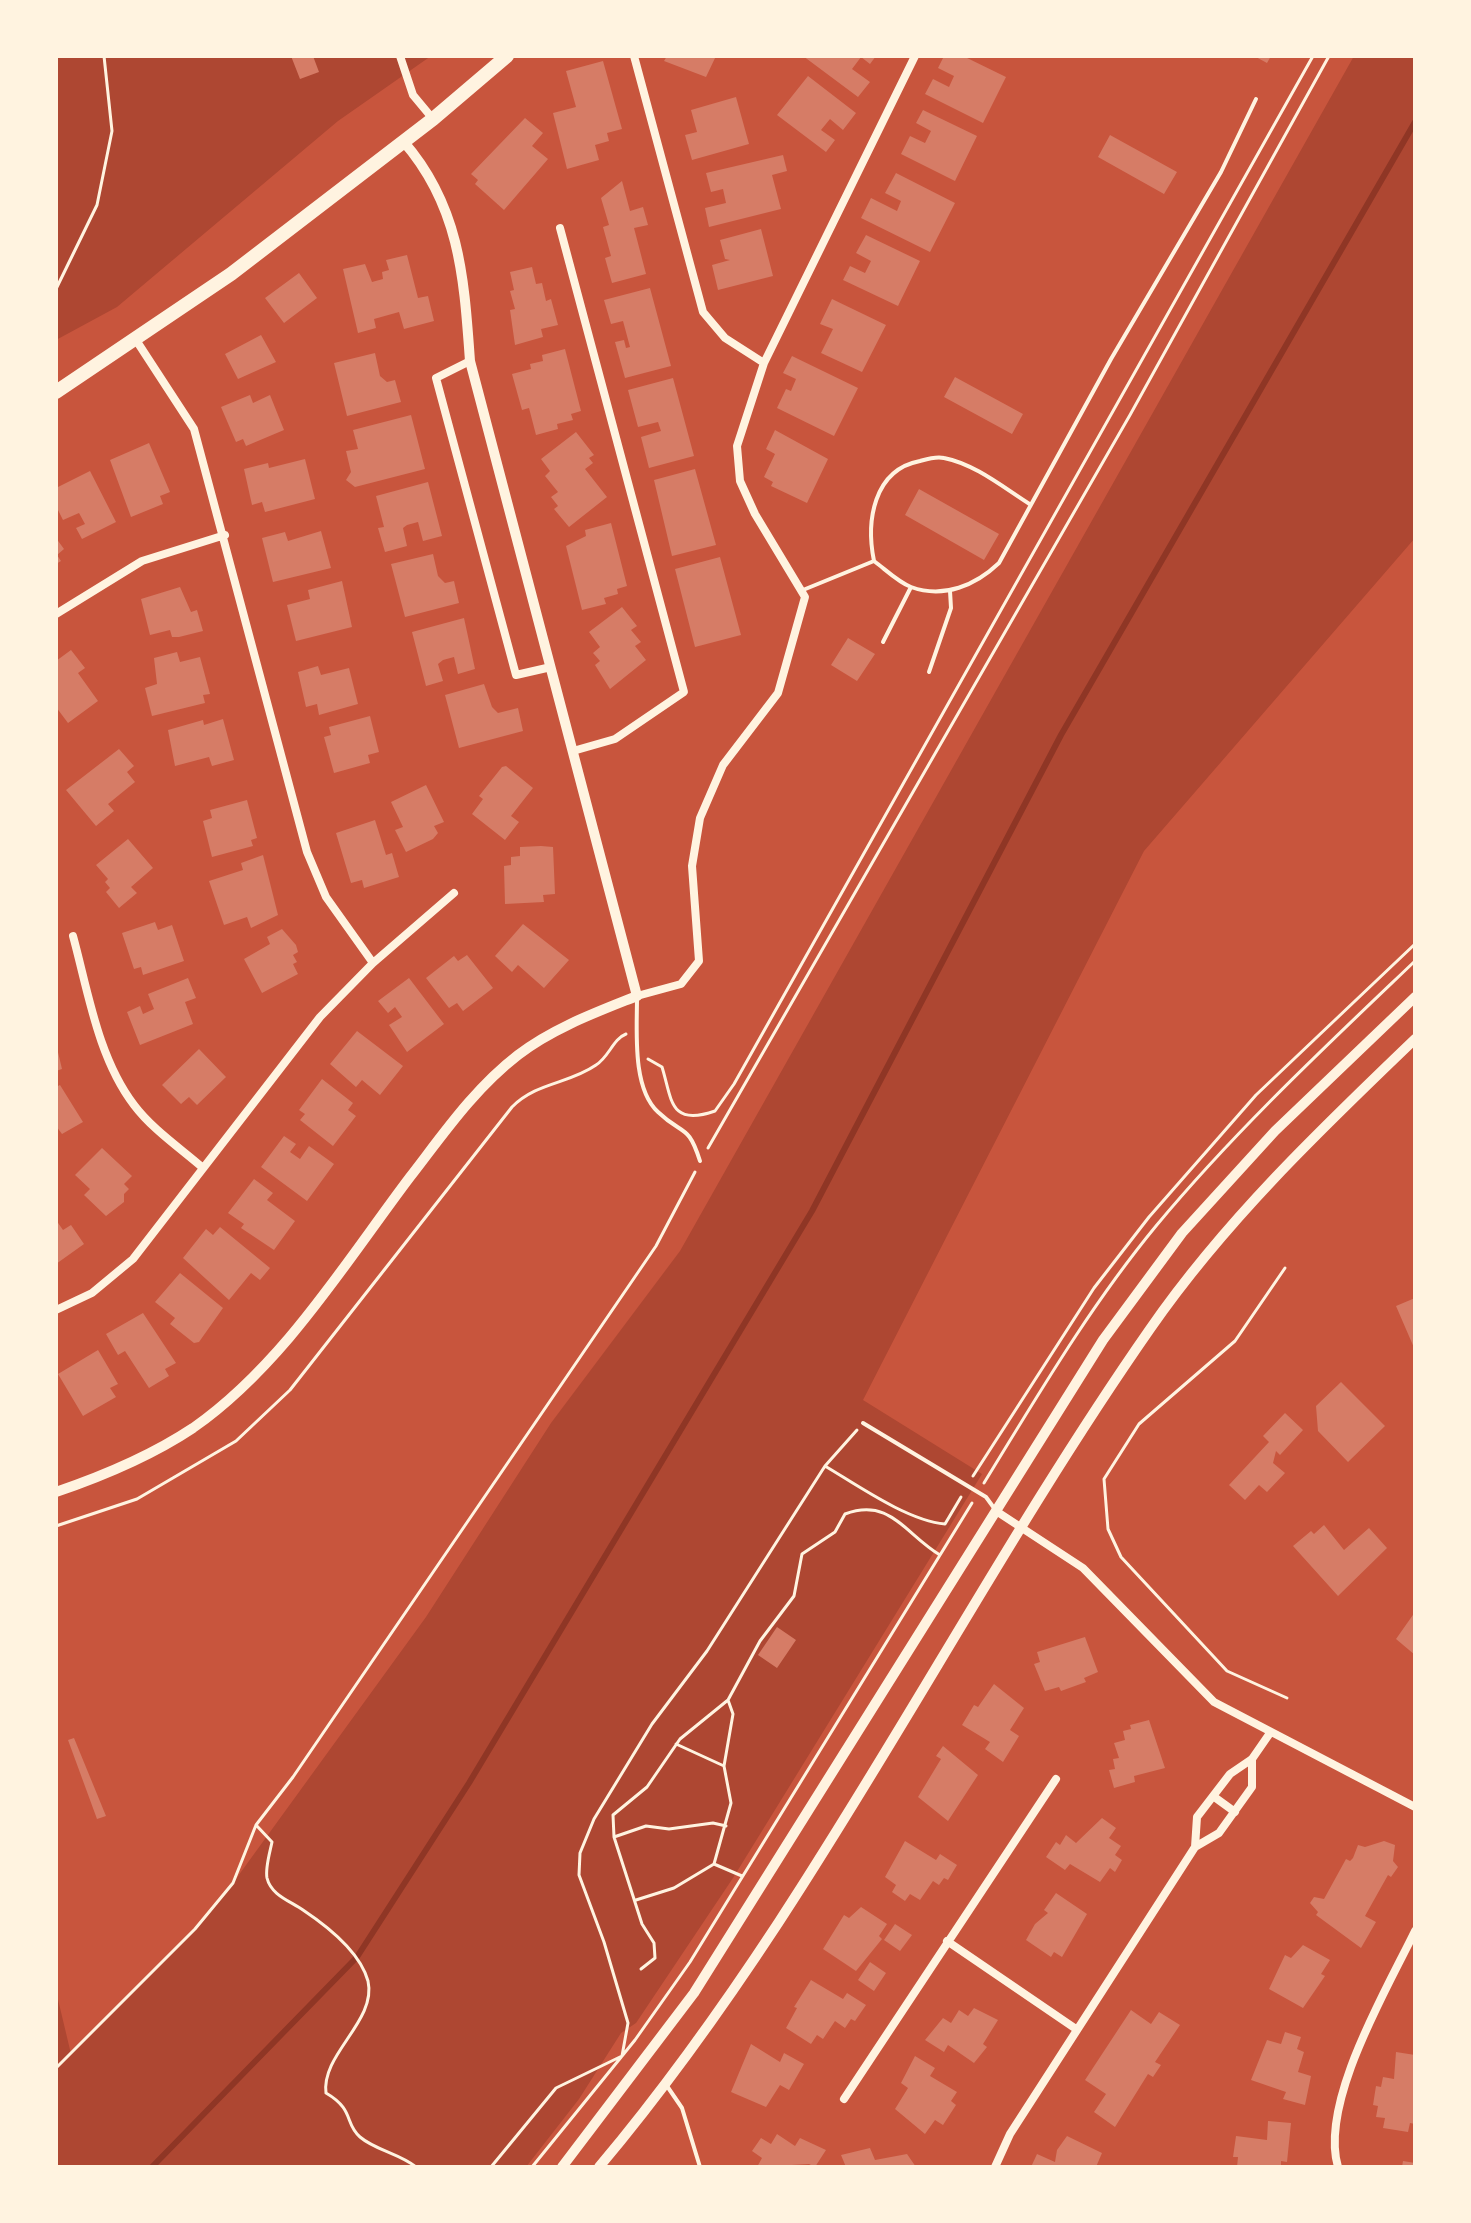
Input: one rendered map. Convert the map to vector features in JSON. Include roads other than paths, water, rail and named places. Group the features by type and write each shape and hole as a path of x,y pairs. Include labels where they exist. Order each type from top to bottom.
{"main road":[{"path":"56,392 231,274 433,119 507,56"}],"street":[{"path":"400,56 413,95 433,119"},
{"path":"634,56 703,312 725,338 764,363"},
{"path":"56,1492 134,1462 193,1428 240,1388 284,1342 474,1094 520,1054 576,1021 637,996 681,984 699,961 692,866 700,818 723,765 778,693 805,597 755,514 740,481 737,446 764,363 915,56"},
{"path":"403,141 426,167 456,235 465,289 470,361 637,996"},
{"path":"560,228 684,692 615,739 573,751"},
{"path":"136,340 194,429 225,535 307,852 326,897 373,963"},
{"path":"470,361 436,378 516,675 551,667"},
{"path":"56,614 142,561 225,535"},
{"path":"56,1310 92,1293 133,1259 320,1017 373,963 454,893"},
{"path":"73,936 107,1054 119,1083 135,1107 203,1168"},
{"path":"562,2167 694,1993 1103,1340 1182,1233 1275,1131 1415,997"},
{"path":"599,2167 667,2086 743,1980 1150,1329 1250,1206 1415,1039"},
{"path":"996,1511 1083,1568 1214,1702 1415,1807"},
{"path":"1195,1847 1197,1817 1230,1774 1252,1759 1270,1733"},
{"path":"995,2167 1010,2134 1195,1847 1219,1833 1252,1787 1252,1759"},
{"path":"844,2099 1056,1779"},
{"path":"1213,1796 1235,1812"},
{"path":"1338,2167 1333,2148 1350,2065 1415,1931"},
{"path":"947,1941 1076,2029"}],"lane":[{"path":"1031,505 967,465 941,457 912,462 888,478 873,504 869,537 874,561 911,587 950,591 981,580 999,563 1221,172 1256,99"},
{"path":"801,591 874,561"},
{"path":"883,642 911,587"},
{"path":"929,672 951,608 950,591"},
{"path":"637,996 637,1030 644,1087 655,1111 693,1137 700,1161"},
{"path":"863,1423 986,1497 996,1511"},
{"path":"667,2086 682,2108 700,2167"}],"waterway":[{"path":"152,2167 357,1957 469,1783 812,1211 1061,735 1415,122"}]}
